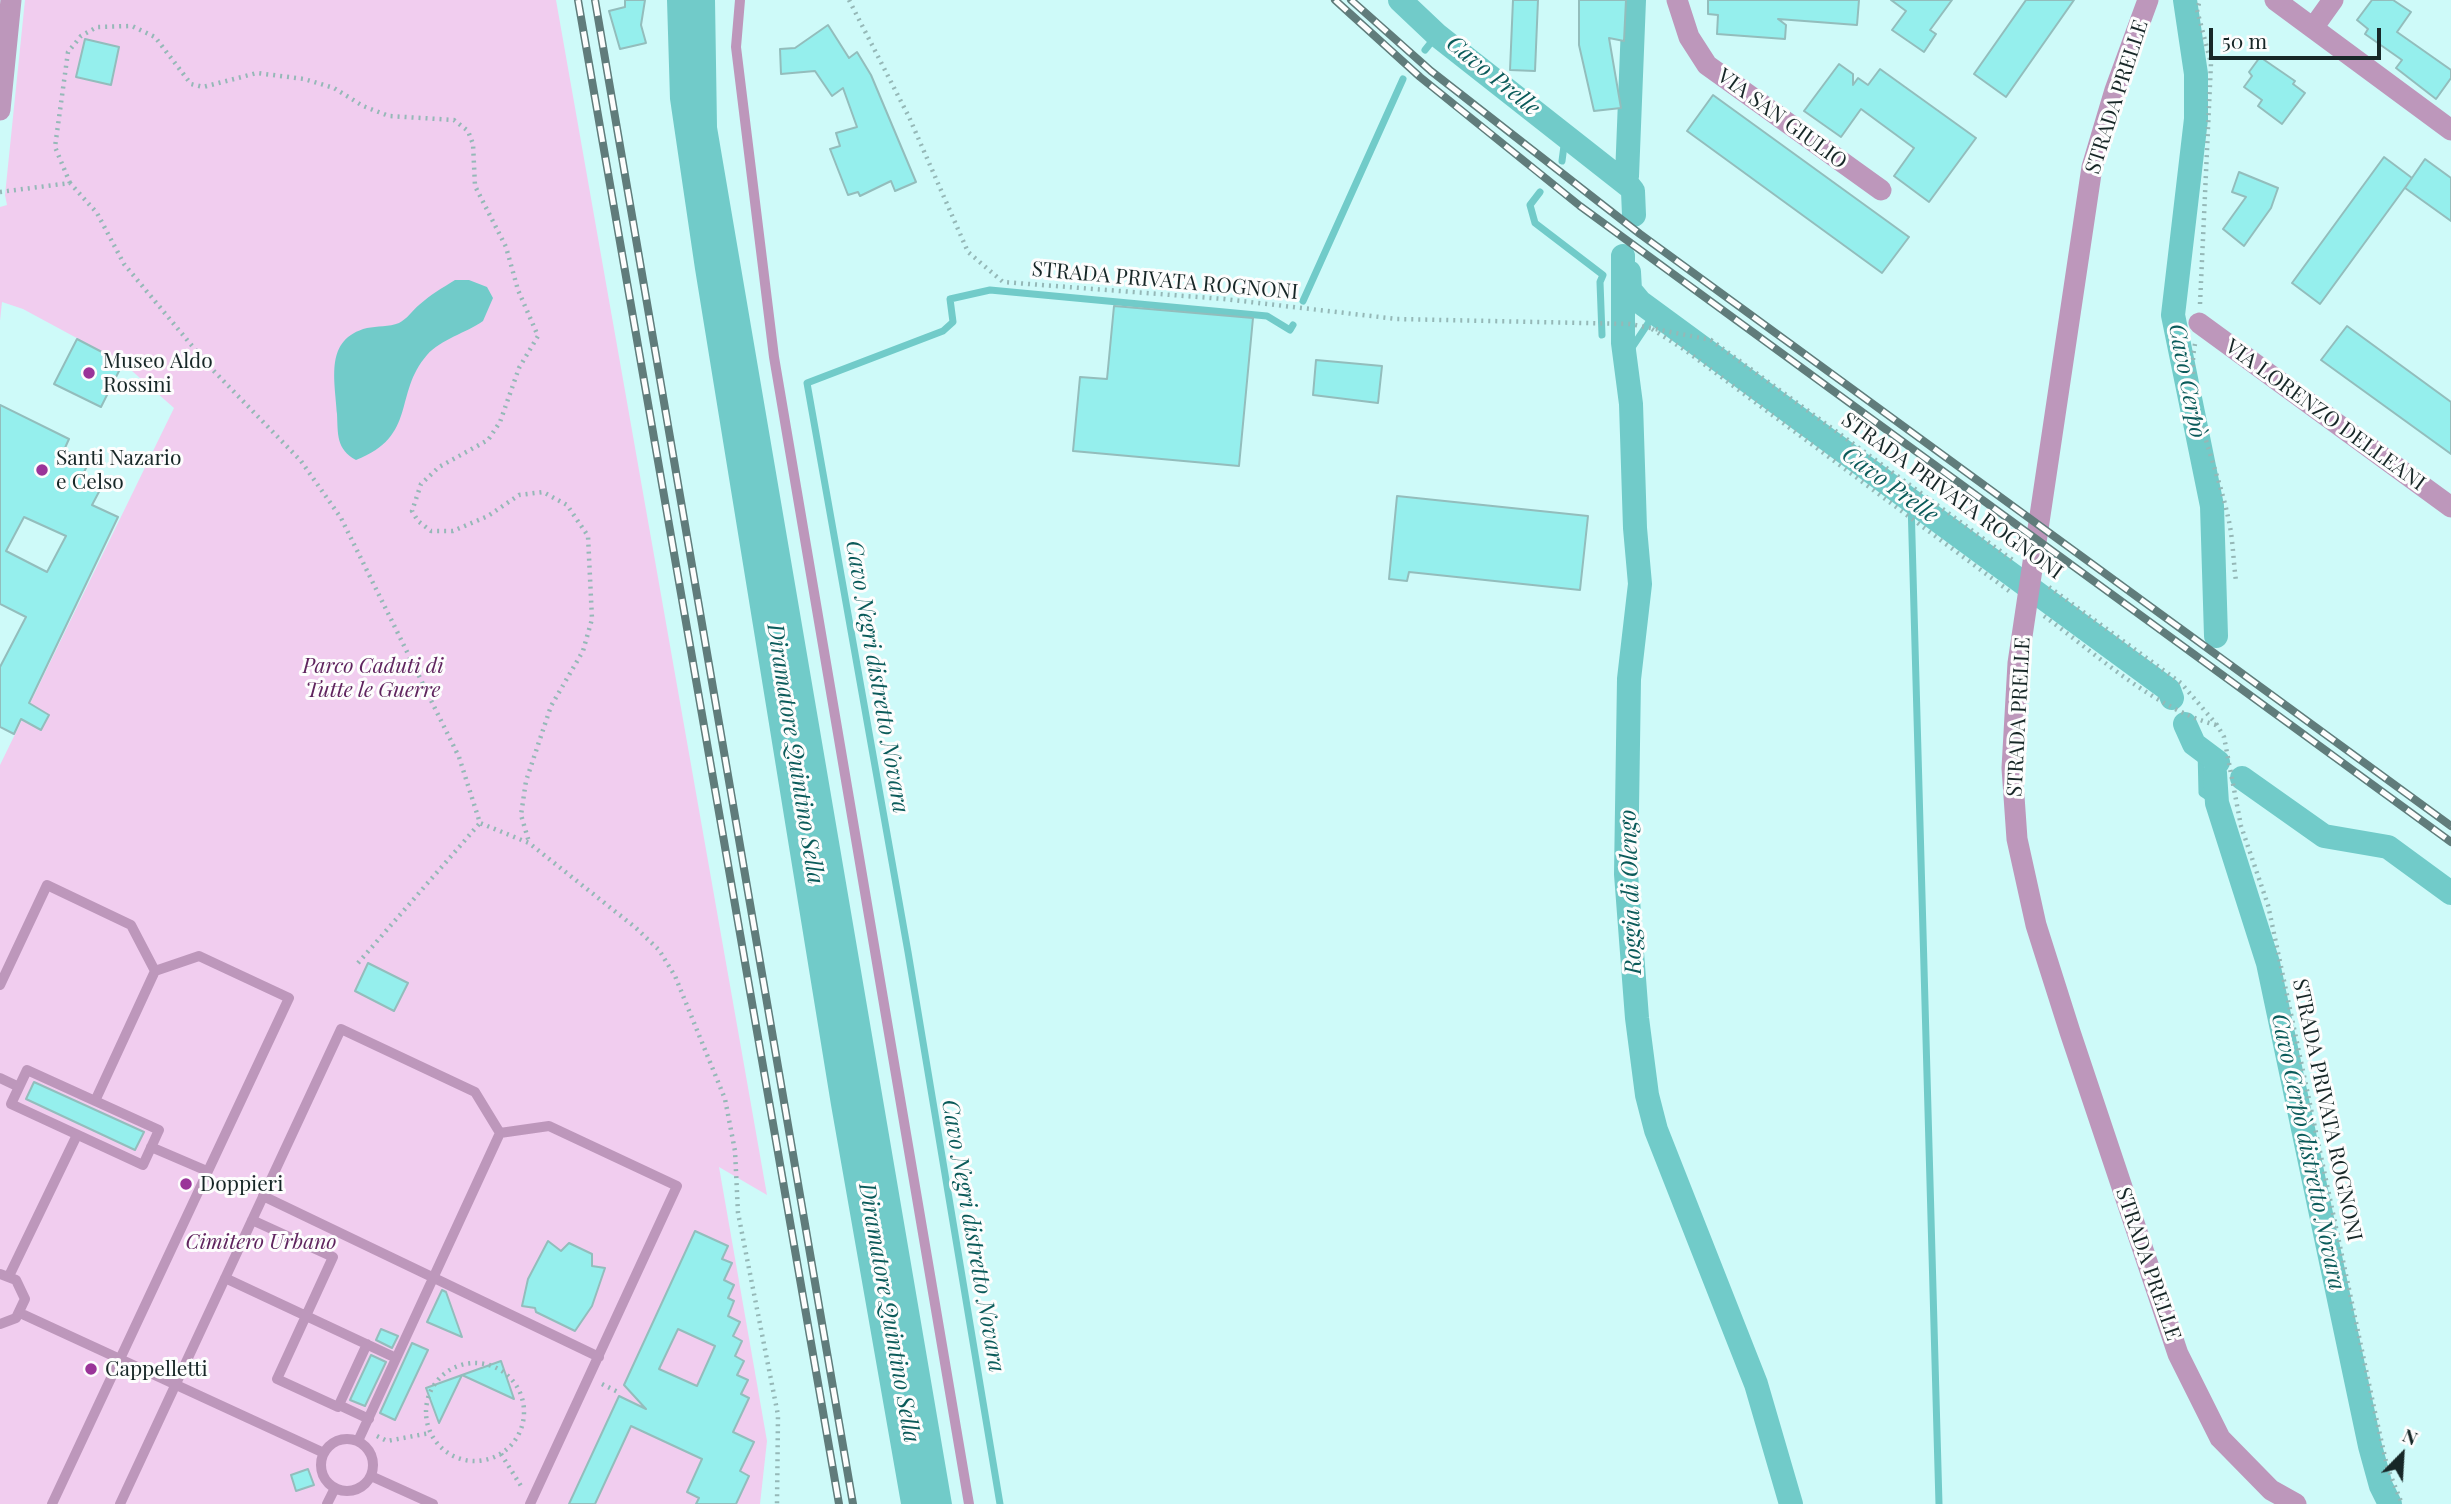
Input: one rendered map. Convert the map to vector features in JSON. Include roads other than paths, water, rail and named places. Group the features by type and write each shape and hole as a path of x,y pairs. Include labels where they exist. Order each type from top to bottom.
{"street":[{"path":"0,110 11,0"},
{"name":"VIA SAN GIULIO","path":"1677,0 1689,37 1707,65 1881,190"},
{"name":"STRADA PRELLE","path":"2148,0 2115,90 2092,167 2018,663 2012,768 2017,839 2036,925 2178,1353 2220,1438 2271,1490 2296,1504"},
{"path":"2275,0 2451,130"},
{"path":"2313,28 2333,0"},
{"name":"VIA LORENZO DELLEANI","path":"2199,323 2451,507"}],"lane":[{"path":"740,0 736,47 774,357 969,1504"},
{"path":"0,985 47,885 131,925 155,971"},
{"path":"52,1504 289,998 199,956 155,971 95,1101"},
{"path":"120,1504 341,1029 475,1092 500,1133"},
{"path":"27,1070 159,1130 143,1165 11,1104 19,1087 27,1070"},
{"path":"0,1078 19,1087"},
{"path":"500,1133 549,1126 677,1186 530,1503"},
{"path":"358,1441 500,1133"},
{"path":"0,1324 10,1322 20,1313 24,1292 5,1275 77,1135"},
{"path":"151,1147 208,1171"},
{"path":"263,1196 599,1357"},
{"path":"253,1220 333,1257 277,1380 338,1407 339,1405 366,1424"},
{"path":"225,1278 397,1358"},
{"path":"20,1313 324,1453"},
{"path":"339,1405 367,1344"},
{"path":"358,1441 370,1452 374,1468 371,1476 360,1488 352,1491 335,1488 324,1477 324,1453 335,1442 358,1441"},
{"path":"371,1476 433,1504"},
{"path":"327,1504 335,1488"}],"water":[{"name":"Diramatore Quintino Sella","path":"667,0 715,0 717,127 952,1504 901,1504 831,1105 695,269 670,99"},
{"path":"455,280 469,280 487,287 493,298 483,321 439,345 427,355 410,384 397,427 388,439 356,460 349,456 341,446 338,434 334,374 338,351 344,341 353,333 367,328 399,323 427,298"}],"waterway":[{"name":"Cavo Prelle","path":"1400,0 1437,35 1629,186 1633,191 1634,215"},
{"name":"Roggia di Olengo","path":"1627,176 1634,0"},
{"name":"Cavo Cerpò","path":"2185,0 2196,74 2196,119 2173,315 2212,506 2216,636"},
{"name":"Cavo Negri distretto Novara","path":"1425,50 1437,35"},
{"name":"Cavo Negri distretto Novara","path":"1303,301 1403,79"},
{"path":"1562,161 1565,138"},
{"path":"1540,192 1530,205 1535,223 1603,275 1600,282 1602,335"},
{"name":"Roggia di Olengo","path":"1623,256 1623,343 1631,404 1635,528 1640,584 1629,679 1626,874 1637,1018 1647,1095 1656,1130 1756,1384 1791,1504"},
{"name":"Cavo Prelle","path":"1629,272 1630,290 1640,302 2169,690 2172,698"},
{"name":"Cavo Negri distretto Novara","path":"1000,1504 908,952 807,383 943,331 953,322 950,299 990,290 1267,316 1290,330 1293,325"},
{"path":"1625,358 1655,313"},
{"path":"1911,502 1939,1504"},
{"name":"Cavo Prelle","path":"2185,724 2194,744 2218,762"},
{"path":"2201,750 2202,793 2217,803"},
{"name":"Cavo Cerpò distretto Novara","path":"2215,773 2217,803 2268,963 2370,1446 2381,1486 2390,1504"},
{"name":"Cavo Prelle","path":"2242,778 2324,836 2388,847 2451,893"}],"railway":[{"path":"578,0 839,1504"},
{"path":"595,0 853,1504"},
{"path":"1335,0 1420,77 1580,206 2451,842"},
{"path":"1351,0 1431,71 1640,234 2451,826"}],"place":[{"name":"Museo Aldo Rossini","path":"89,373"},
{"name":"Santi Nazario e Celso","path":"42,470"},
{"name":"Doppieri","path":"186,1184"},
{"name":"Cappelletti","path":"91,1369"}],"park label":[{"name":"Parco Caduti di Tutte le Guerre","path":"373,678"},
{"name":"Cimitero Urbano","path":"261,1242"}]}
